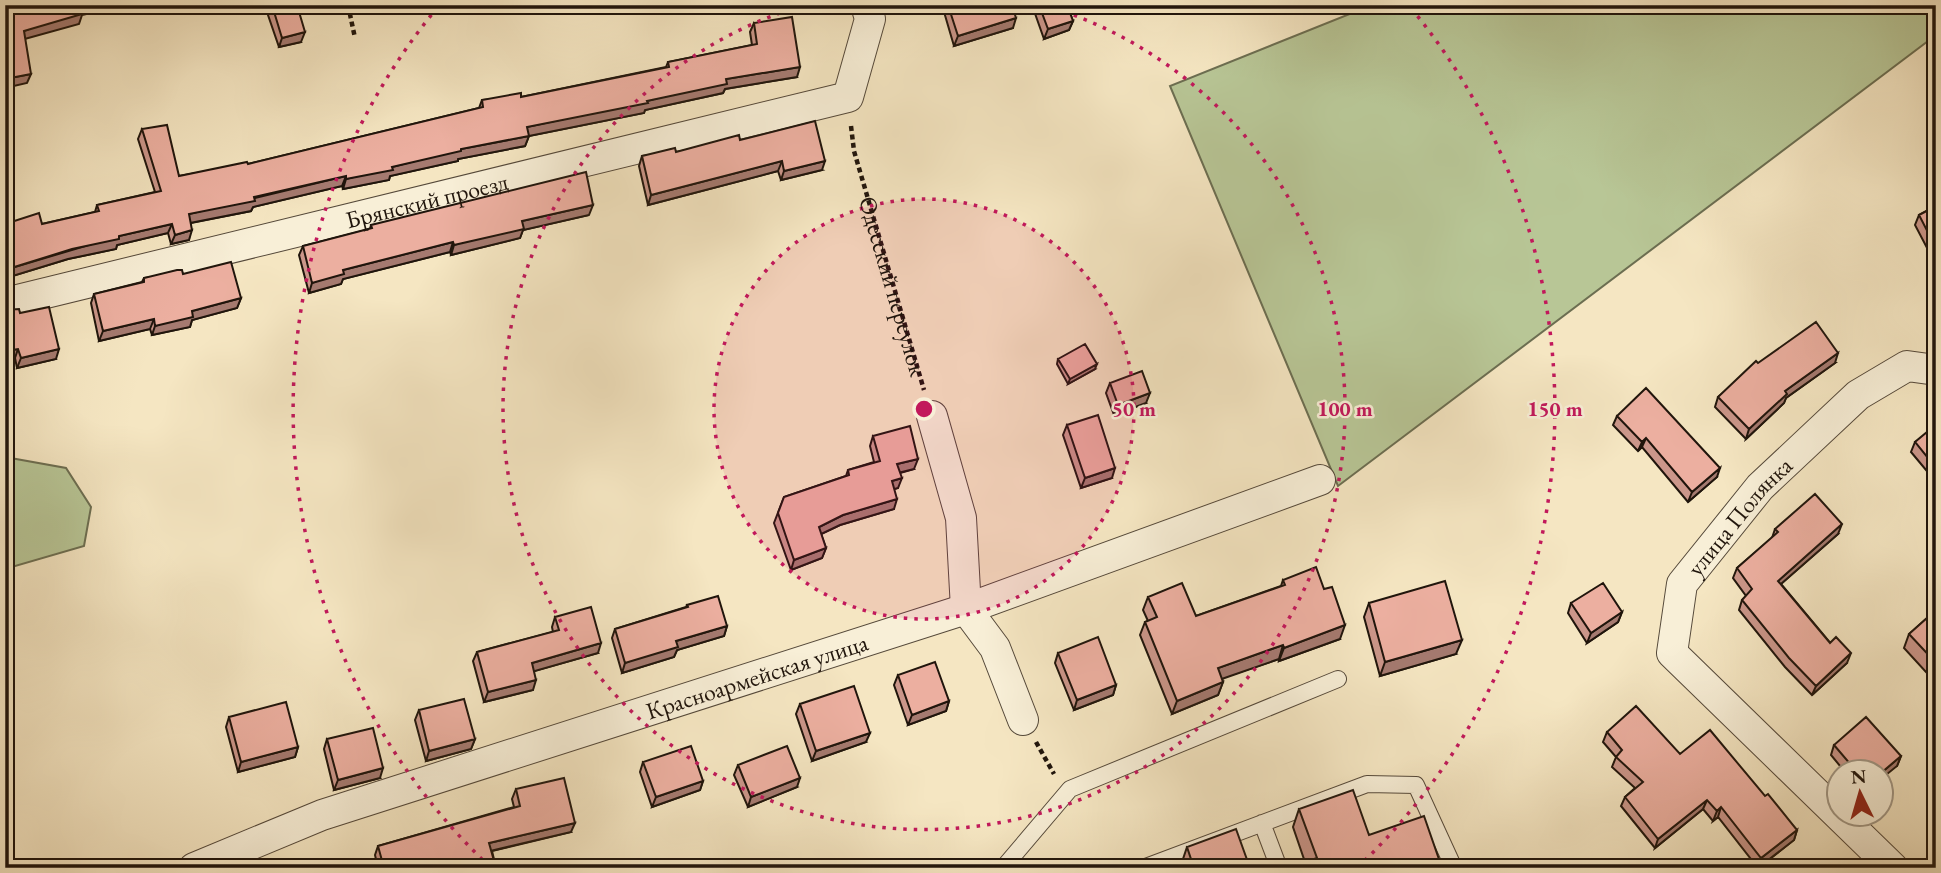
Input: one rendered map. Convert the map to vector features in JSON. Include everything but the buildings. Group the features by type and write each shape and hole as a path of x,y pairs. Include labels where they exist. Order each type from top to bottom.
{"street":[{"path":"848,97 870,19 866,5"},
{"name":"Брянский проезд","path":"5,303 848,97"},
{"name":"улица Полянка","path":"1893,868 1672,653 1682,584 1760,487 1858,395 1907,366 1936,370"},
{"path":"932,416 961,518 966,609 995,648 1023,720"},
{"name":"Красноармейская улица","path":"194,868 322,815 966,609 1320,480"}],"lane":[{"path":"1003,868 1070,789 1338,679"},
{"path":"1143,868 1367,784 1416,785 1454,868"},
{"path":"1262,823 1279,868"}],"path":[{"path":"348,5 355,38"},
{"name":"Одесский переулок","path":"848,97 854,151 932,416"},
{"path":"1023,720 1065,794"}],"green space":[{"path":"1372,5 1936,5 1936,35 1338,486 1170,86"},
{"path":"5,457 66,468 91,507 84,546 5,569"}]}
